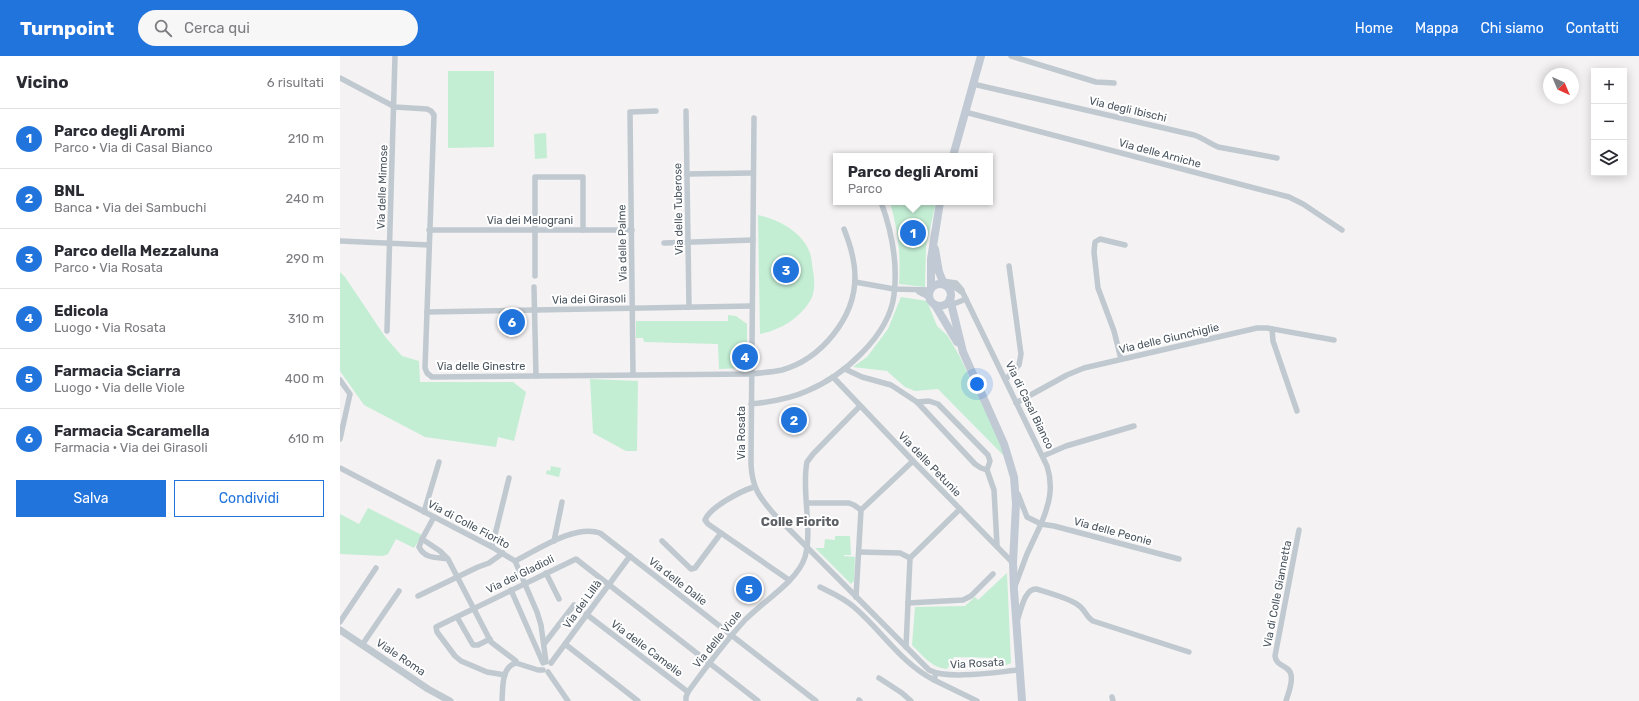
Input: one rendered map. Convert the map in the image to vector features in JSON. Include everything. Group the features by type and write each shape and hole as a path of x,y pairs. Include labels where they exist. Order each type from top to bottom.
{"main road":[{"path":"954,153 981,56"},
{"path":"940,205 931,264 930,291 935,305 963,352"},
{"path":"934,240 939,272 951,292 951,302 944,305 935,305"},
{"path":"930,291 935,284 945,284"},
{"name":"Via di Casal Bianco","path":"951,302 963,352 1006,450 1013,471 1016,490 1013,563 1014,590 1022,701"}],"street":[{"name":"Via delle Mimose","path":"387,330 395,107 395,56"},
{"path":"1011,56 1096,82 1114,83"},
{"path":"340,78 395,107"},
{"name":"Via degli Ibischi","path":"973,84 1194,135 1205,138 1211,144 1218,147 1277,158"},
{"name":"Via delle Ginestre","path":"395,107 425,108 431,111 434,117 425,368 429,375 434,377 751,374 790,367 810,356 821,347 833,335 844,319 855,282 853,255 844,229"},
{"name":"Via delle Palme","path":"633,374 630,112 656,111"},
{"name":"Via delle Tuberose","path":"686,111 689,307"},
{"name":"Via delle Arniche","path":"965,112 1289,197 1303,204 1342,230"},
{"name":"Via Rosata","path":"754,118 751,374 751,464 754,487 766,505 927,668 936,673 955,674 1019,670"},
{"path":"687,174 753,173"},
{"path":"534,276 536,230 535,176 583,177 583,230"},
{"path":"751,404 794,396 814,388 833,377 864,350 883,325 891,306 895,274 893,246 889,226 882,205"},
{"name":"Via dei Melograni","path":"429,230 632,230"},
{"path":"1121,359 1114,332 1099,291 1094,250 1095,242 1101,239 1125,245"},
{"path":"664,243 753,240"},
{"path":"340,241 390,242 429,245"},
{"path":"1006,379 1019,365 1021,354 1009,266"},
{"path":"855,282 894,289 930,291"},
{"name":"Via di Casal Bianco","path":"945,284 956,288 963,293 1006,379 1048,469 1051,488 1050,499 1014,590"},
{"path":"534,287 536,376"},
{"path":"951,302 966,299"},
{"name":"Via dei Girasoli","path":"427,312 752,306"},
{"name":"Via delle Giunchiglie","path":"1016,403 1077,370 1257,328 1272,329 1334,340"},
{"path":"1272,329 1273,341 1297,411"},
{"path":"845,368 862,377 891,385 917,402 975,464 987,470"},
{"name":"Via delle Petunie","path":"833,377 1013,563"},
{"path":"340,380 350,394 340,439"},
{"path":"917,402 933,402 942,406 986,453 990,461 987,470 994,490 997,545 1008,550 1015,543"},
{"name":"Via delle Viole","path":"688,692 731,635 753,612 789,580 801,565 807,546 806,468 808,460 860,406"},
{"path":"1043,456 1066,446 1134,426"},
{"path":"856,597 861,510 913,461"},
{"path":"424,512 438,462"},
{"name":"Via di Colle Fiorito","path":"340,468 492,547 515,561 537,612 547,663 542,666 546,671"},
{"path":"492,547 509,478"},
{"path":"754,487 738,494 714,509 706,517 706,523 789,580"},
{"name":"Via di Casal Bianco","path":"1016,490 1026,515 1031,520 1041,524"},
{"path":"554,541 562,502"},
{"path":"807,503 847,503 854,505 861,510"},
{"path":"906,647 910,558 960,509"},
{"path":"434,517 419,547 430,557 448,558"},
{"name":"Via delle Peonie","path":"1041,524 1179,558"},
{"name":"Via di Colle Giannetta","path":"1286,701 1292,678 1289,670 1278,662 1275,656 1299,530"},
{"name":"Via delle Dalie","path":"515,561 571,534 596,532 605,536 816,701"},
{"path":"662,541 691,568 695,568 721,533"},
{"path":"422,539 448,558 493,644 516,661 516,663 538,670 546,671 552,669 547,663 511,590"},
{"path":"859,552 900,553 910,558"},
{"path":"418,596 458,576 489,563 503,554"},
{"name":"Via dei Lillà","path":"547,663 565,644 630,556"},
{"name":"Via dei Gladioli","path":"504,675 482,670 458,658 437,632 436,627 577,559 609,584"},
{"path":"340,622 376,568"},
{"path":"546,573 559,599"},
{"path":"908,603 963,600 971,596 993,574"},
{"path":"609,584 758,701"},
{"name":"Via Rosata","path":"820,587 854,606 903,658 917,670 977,701"},
{"path":"1016,625 1027,593 1031,589 1036,589 1076,603 1088,618 1093,621 1189,652"},
{"path":"362,645 399,591"},
{"path":"544,644 574,605"},
{"name":"Via delle Camelie","path":"586,614 688,692"},
{"path":"457,617 473,645 478,645 490,639"},
{"name":"Viale Roma","path":"340,630 428,689 450,701"},
{"path":"565,644 638,701"},
{"path":"502,701 504,675 508,668 516,663"},
{"path":"546,671 568,701"},
{"name":"Via Rosata","path":"934,680 936,673"},
{"path":"879,678 910,701"},
{"path":"686,701 688,692"}],"green space":[{"path":"448,71 494,71 494,147 448,148"},
{"path":"546,133 547,158 535,159 534,134"},
{"path":"891,205 935,205 926,246 925,287 899,284 900,263 895,223"},
{"path":"758,215 781,223 802,239 811,255 814,275 814,291 812,298 806,307 795,318 782,327 760,334"},
{"path":"340,272 345,277 386,338 402,356 419,361 420,382 513,382 526,392 514,441 498,437 496,447 425,437 364,405 340,371"},
{"path":"901,297 927,301 937,326 947,335 959,355 1006,458 938,389 915,391 905,387 887,371 853,367 867,357 888,329"},
{"path":"728,315 736,316 747,324 747,353 742,353 742,361 747,362 747,368 719,369 718,344 644,342 643,338 636,338 636,321 728,321"},
{"path":"590,379 638,381 637,451 626,451 593,433"},
{"path":"551,466 561,468 559,477 546,474 547,470 550,471"},
{"path":"368,508 422,535 414,548 396,539 388,554 383,556 340,554 340,514 359,524"},
{"path":"835,536 850,536 851,555 844,556 855,557 854,581 851,584 815,548 824,548 825,539 835,540"},
{"path":"1007,573 1011,663 1002,667 996,658 954,657 947,669 932,664 912,645 915,607 965,606 975,597 978,600"}],"place":[{"name":"Parco degli Aromi","path":"913,233"},
{"name":"Parco della Mezzaluna","path":"786,270"},
{"name":"Farmacia Scaramella","path":"512,322"},
{"name":"Edicola","path":"745,357"},
{"name":"BNL","path":"794,420"},
{"name":"Farmacia Sciarra","path":"749,589"}],"district":[{"name":"Colle Fiorito","path":"800,521"}]}
